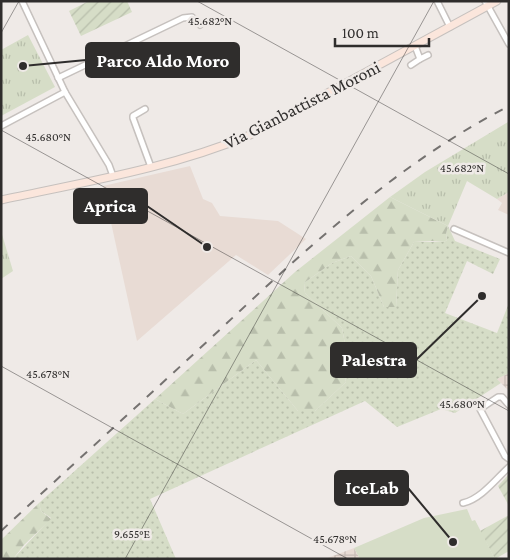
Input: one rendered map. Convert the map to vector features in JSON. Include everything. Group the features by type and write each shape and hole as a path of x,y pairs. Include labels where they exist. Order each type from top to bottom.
{"main road":[{"name":"Via Gianbattista Moroni","path":"1,200 113,176 150,164 189,158 250,136 450,27 486,4 497,1"}],"street":[{"path":"22,1 65,92 113,176"},
{"path":"438,1 450,27"},
{"path":"486,4 509,44"},
{"path":"58,78 183,18 192,17 200,24"},
{"path":"415,46 420,59"},
{"path":"411,65 428,55"},
{"path":"1,126 65,92"},
{"path":"145,109 133,118 150,164"},
{"path":"454,230 509,253"},
{"path":"509,405 502,397 498,396 480,409 505,456 509,459"},
{"path":"463,503 478,496 509,467"}],"shaded area":[{"path":"190,166 203,199 212,203 220,216 278,221 306,239 268,275 236,255 137,341 103,186"},
{"path":"509,192 509,215 498,210 502,203 497,199"},
{"path":"509,373 509,391 497,379"},
{"path":"354,548 360,559 325,559"}],"green space":[{"path":"89,1 127,1 132,12 81,36 69,11"},
{"path":"28,35 55,87 1,116 1,50"},
{"path":"508,122 509,192 497,199 467,181 448,226 390,197 425,172"},
{"path":"390,197 448,226 447,240 444,242 414,242 398,270 396,307 384,307 371,276 351,256 332,263 304,283 305,293 342,328 345,344 340,356 346,382 315,411 298,411 256,360 183,414 155,399 295,272"},
{"path":"448,226 455,241 500,259 493,274 467,261 445,313 497,333 509,303 509,373 497,379 501,383 455,413 441,409 397,427 365,401 150,499 176,559 13,559 51,518 41,511 39,503 155,399 183,414 256,360 298,411 315,411 346,382 340,356 345,344 342,328 305,293 304,283 332,263 351,256 371,276 384,307 396,307 398,270 414,242 444,242 447,240"},
{"path":"1,231 13,271 1,279"},
{"path":"509,474 509,506 498,486"},
{"path":"39,503 41,511 51,519 24,545 13,559 1,559 1,540"},
{"path":"467,509 472,521 475,520 495,559 360,559 354,548 424,518"},
{"path":"509,515 509,551 495,559 480,531"}],"railway":[{"path":"1,531 317,241 428,154 509,106"}],"place":[{"name":"Parco Aldo Moro","path":"23,66"},
{"name":"Aprica","path":"207,247"},
{"name":"Palestra","path":"482,296"},
{"name":"IceLab","path":"453,542"}]}
